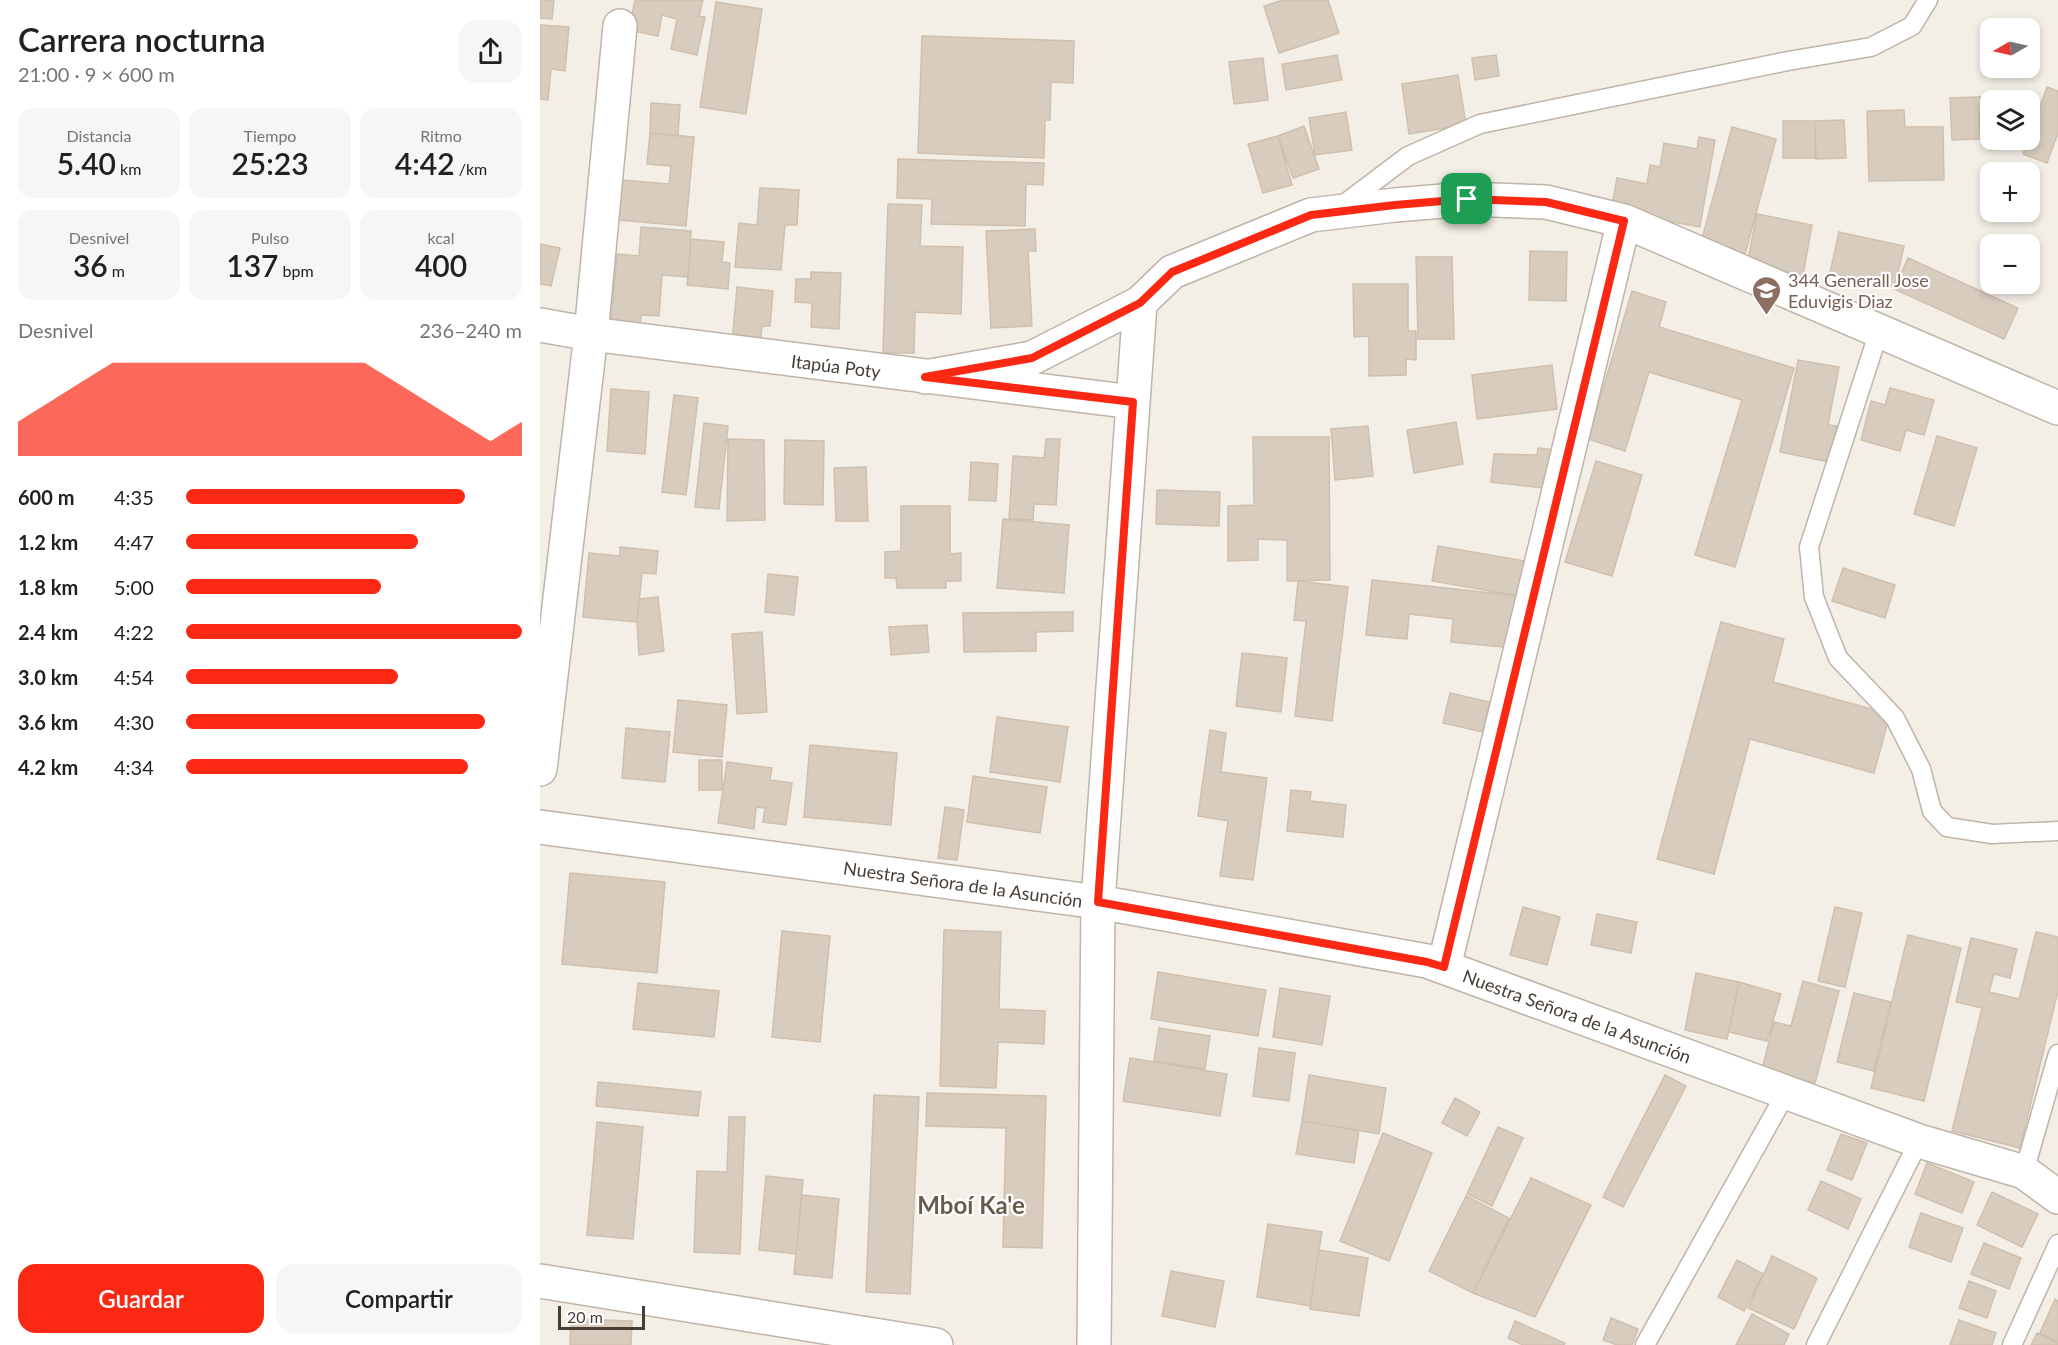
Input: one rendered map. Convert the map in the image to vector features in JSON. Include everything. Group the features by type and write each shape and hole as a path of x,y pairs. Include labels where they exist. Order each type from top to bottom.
{"street":[{"path":"540,769 591,334 620,26"},
{"path":"925,377 1032,358 1140,303 1172,272 1311,215 1467,199 1546,202 1624,221 2058,408"},
{"path":"1444,967 1624,221"},
{"path":"1094,1345 1098,902 1140,303"},
{"name":"Itapúa Poty","path":"540,325 591,334 1133,402"},
{"name":"Nuestra Señora de la Asunción","path":"540,827 1098,902 1427,962 1918,1141 2024,1172 2058,1197"},
{"path":"540,1281 936,1345"}],"lane":[{"path":"1333,212 1408,156 1480,124 1872,46 1912,26 1928,0"},
{"path":"1879,331 1809,547 1814,597 1838,658 1895,718 1921,769 1932,810 1947,827 1992,834 2058,831"},
{"path":"2024,1172 2058,1054"},
{"path":"1645,1345 1786,1093"},
{"path":"1816,1345 1918,1141"},
{"path":"2012,1345 2058,1244"}],"building":[{"path":"540,0 554,0 552,19 540,18"},
{"path":"635,0 703,0 699,16 705,17 697,55 671,49 677,19 662,15 658,36 629,30"},
{"path":"1283,0 1328,0 1339,33 1279,53 1264,6"},
{"path":"716,2 762,9 746,114 700,107"},
{"path":"540,25 569,27 565,71 551,69 548,100 540,99"},
{"path":"922,36 1074,41 1073,83 1051,82 1050,120 1045,120 1044,158 918,153"},
{"path":"1337,55 1342,80 1286,90 1282,64"},
{"path":"1496,55 1499,76 1475,80 1472,58"},
{"path":"1263,58 1268,100 1234,104 1229,62"},
{"path":"1458,75 1466,125 1409,134 1402,84"},
{"path":"2047,87 2058,91 2058,133 2047,163 2023,154 2024,150 2040,150 2040,107"},
{"path":"1980,97 1980,139 1952,140 1950,98"},
{"path":"651,103 680,105 678,136 650,133"},
{"path":"1904,110 1905,127 1943,127 1944,180 1869,181 1867,111"},
{"path":"1346,112 1352,150 1315,155 1309,118"},
{"path":"1844,120 1846,158 1816,159 1815,121"},
{"path":"1783,121 1815,121 1815,158 1783,158"},
{"path":"1304,126 1319,169 1293,178 1278,136"},
{"path":"1732,127 1776,139 1743,262 1699,250"},
{"path":"650,133 694,137 686,226 619,220 622,180 669,184 671,166 647,164"},
{"path":"1278,136 1292,185 1263,193 1248,144"},
{"path":"1699,137 1715,140 1700,227 1611,211 1617,178 1647,184 1650,165 1660,167 1664,143 1697,149"},
{"path":"898,159 1044,163 1043,185 1026,184 1025,226 931,224 932,199 897,198"},
{"path":"760,188 799,190 797,225 785,225 781,270 735,267 739,223 757,225"},
{"path":"888,204 922,205 920,246 963,247 961,314 915,312 914,353 883,353"},
{"path":"1757,214 1812,225 1803,275 1747,264"},
{"path":"641,227 691,231 688,277 662,275 659,316 641,315 640,328 610,332 617,254 639,256"},
{"path":"1035,229 1036,251 1028,251 1032,326 991,328 986,231"},
{"path":"1839,232 1904,246 1895,287 1830,273"},
{"path":"691,239 724,242 722,262 730,263 728,289 687,285"},
{"path":"540,244 560,248 551,286 540,284"},
{"path":"1530,251 1567,252 1566,301 1529,300"},
{"path":"1416,257 1452,257 1454,339 1418,339"},
{"path":"1908,258 1980,291 1980,294 1987,294 2018,308 2004,339 1894,289"},
{"path":"811,272 841,273 839,329 811,327 812,303 795,302 796,279 811,279"},
{"path":"1353,284 1408,284 1408,331 1416,331 1416,360 1406,359 1406,375 1369,376 1369,336 1354,337"},
{"path":"737,287 773,291 770,326 762,326 760,345 732,343"},
{"path":"1632,291 1666,302 1659,327 1794,368 1735,567 1695,555 1742,400 1649,372 1625,451 1588,439"},
{"path":"1798,360 1839,367 1828,425 1837,426 1830,462 1780,452"},
{"path":"1552,365 1557,409 1477,419 1472,375"},
{"path":"1890,388 1934,400 1924,435 1906,430 1900,451 1861,440 1871,401 1885,405"},
{"path":"611,389 649,392 645,454 607,451"},
{"path":"674,395 698,398 686,495 662,492"},
{"path":"1456,422 1463,464 1414,473 1407,430"},
{"path":"704,423 728,426 719,509 695,507"},
{"path":"1368,426 1373,476 1335,480 1331,429"},
{"path":"1937,436 1977,448 1954,526 1914,514"},
{"path":"1253,437 1329,437 1330,580 1287,581 1287,540 1258,539 1258,560 1228,561 1228,506 1254,505"},
{"path":"728,439 764,440 765,520 727,521"},
{"path":"1046,439 1060,439 1056,505 1034,504 1033,520 1009,519 1013,456 1044,458"},
{"path":"785,440 824,441 823,505 784,504"},
{"path":"1538,448 1554,450 1551,489 1491,482 1494,454 1537,455"},
{"path":"1596,461 1642,475 1612,576 1565,562"},
{"path":"971,462 998,464 996,501 969,500"},
{"path":"866,467 868,521 836,521 834,468"},
{"path":"1157,490 1220,492 1219,526 1156,524"},
{"path":"901,506 950,506 950,554 961,553 961,581 946,581 946,588 897,588 896,578 885,578 885,552 901,551"},
{"path":"1003,519 1069,525 1064,593 997,588"},
{"path":"1438,546 1525,561 1519,596 1432,581"},
{"path":"620,547 658,551 656,574 642,573 637,622 583,617 589,553 620,556"},
{"path":"1843,568 1895,585 1885,618 1832,601"},
{"path":"768,574 798,577 794,615 765,612"},
{"path":"1372,580 1519,596 1514,648 1451,642 1453,619 1409,614 1407,639 1366,635"},
{"path":"1298,581 1348,587 1332,721 1295,716 1306,621 1294,620"},
{"path":"658,597 664,651 639,655 637,622 639,599"},
{"path":"1073,612 1073,631 1036,632 1036,651 964,652 963,613"},
{"path":"1721,622 1784,639 1773,682 1890,714 1874,773 1750,739 1714,874 1657,859"},
{"path":"927,625 929,652 891,655 889,627"},
{"path":"762,632 767,712 737,714 732,634"},
{"path":"1242,653 1287,658 1281,712 1236,706"},
{"path":"1450,693 1490,702 1483,732 1443,723"},
{"path":"678,700 727,705 722,757 673,752"},
{"path":"997,717 1068,727 1060,782 990,772"},
{"path":"626,728 670,732 665,782 622,778"},
{"path":"1210,730 1226,733 1221,772 1267,778 1253,880 1220,876 1228,821 1198,816"},
{"path":"810,745 897,753 891,825 804,817"},
{"path":"699,760 722,760 722,790 699,790"},
{"path":"727,762 772,768 770,780 792,783 786,825 763,822 765,808 756,807 754,829 718,823"},
{"path":"973,776 1047,787 1040,833 967,822"},
{"path":"1291,790 1311,792 1310,801 1346,805 1343,837 1287,831"},
{"path":"945,807 964,810 957,860 938,858"},
{"path":"570,873 665,882 657,973 562,964"},
{"path":"1523,907 1560,917 1547,965 1510,955"},
{"path":"1835,907 1862,913 1845,987 1818,981"},
{"path":"1597,914 1637,922 1631,953 1591,945"},
{"path":"944,930 1001,932 999,1009 1045,1011 1044,1044 998,1042 996,1088 940,1086"},
{"path":"782,931 830,936 820,1042 772,1037"},
{"path":"2036,932 2058,937 2058,991 2020,1148 1952,1131 1982,1008 1956,1002 1971,938 2017,949 2010,978 1994,974 1989,992 2019,999"},
{"path":"1908,935 1961,948 1924,1101 1871,1088"},
{"path":"1158,972 1266,990 1258,1036 1151,1019"},
{"path":"1696,973 1739,982 1727,1039 1685,1030"},
{"path":"1803,981 1839,991 1815,1083 1762,1069 1774,1022 1791,1026"},
{"path":"1739,982 1781,994 1767,1041 1729,1032"},
{"path":"638,983 719,991 714,1037 633,1029"},
{"path":"1280,988 1330,996 1322,1045 1273,1037"},
{"path":"1854,993 1891,1002 1874,1071 1837,1062"},
{"path":"1159,1028 1210,1036 1205,1069 1154,1061"},
{"path":"1259,1048 1295,1053 1289,1101 1253,1096"},
{"path":"1130,1058 1227,1074 1220,1116 1123,1101"},
{"path":"1309,1075 1386,1088 1379,1134 1302,1121"},
{"path":"1665,1075 1686,1086 1623,1207 1603,1197"},
{"path":"598,1082 701,1092 698,1116 596,1106"},
{"path":"927,1093 1046,1096 1042,1248 1003,1247 1006,1128 926,1126"},
{"path":"874,1095 919,1097 910,1294 866,1292"},
{"path":"1455,1098 1480,1112 1467,1136 1442,1123"},
{"path":"729,1117 745,1117 740,1254 694,1252 697,1171 727,1172"},
{"path":"1302,1121 1359,1130 1354,1163 1296,1154"},
{"path":"597,1122 643,1127 633,1239 587,1235"},
{"path":"1498,1127 1523,1138 1492,1206 1467,1194"},
{"path":"1383,1133 1432,1153 1389,1261 1340,1241"},
{"path":"1841,1134 1867,1143 1852,1180 1827,1170"},
{"path":"1927,1163 1974,1182 1962,1213 1915,1194"},
{"path":"766,1176 803,1180 796,1254 759,1250"},
{"path":"1531,1178 1591,1205 1535,1317 1473,1293"},
{"path":"1821,1181 1861,1199 1848,1229 1808,1210"},
{"path":"1992,1192 2038,1214 2022,1247 1977,1225"},
{"path":"802,1195 839,1199 832,1278 794,1274"},
{"path":"1466,1196 1509,1218 1473,1293 1429,1271"},
{"path":"1921,1213 1963,1228 1951,1262 1909,1247"},
{"path":"1268,1224 1322,1232 1310,1306 1257,1297"},
{"path":"1984,1243 2021,1258 2009,1289 1971,1274"},
{"path":"1319,1250 1368,1258 1359,1316 1310,1309"},
{"path":"1772,1256 1817,1278 1794,1329 1748,1308"},
{"path":"1737,1260 1763,1274 1744,1311 1718,1297"},
{"path":"1171,1271 1224,1281 1215,1327 1162,1316"},
{"path":"1969,1281 1996,1291 1987,1318 1959,1308"},
{"path":"2055,1299 2058,1301 2058,1342 2040,1333"},
{"path":"1752,1314 1789,1334 1784,1345 1736,1345"},
{"path":"1611,1318 1638,1329 1632,1345 1617,1345 1603,1340"},
{"path":"571,1319 632,1321 631,1345 570,1345"},
{"path":"1959,1320 1996,1333 1992,1345 1950,1345"},
{"path":"1515,1321 1565,1343 1564,1345 1523,1345 1508,1338"},
{"path":"2037,1333 2058,1343 2058,1345 2031,1345"}],"place":[{"name":"344 Generall Jose Eduvigis Diaz","path":"1767,316"}],"district":[{"name":"Mboí Ka'e","path":"971,1204"}],"route":[{"path":"1467,199 1546,202 1624,221 1444,967 1098,902 1133,402 925,377 1032,358 1140,303 1172,272 1311,215 1467,199"}]}
